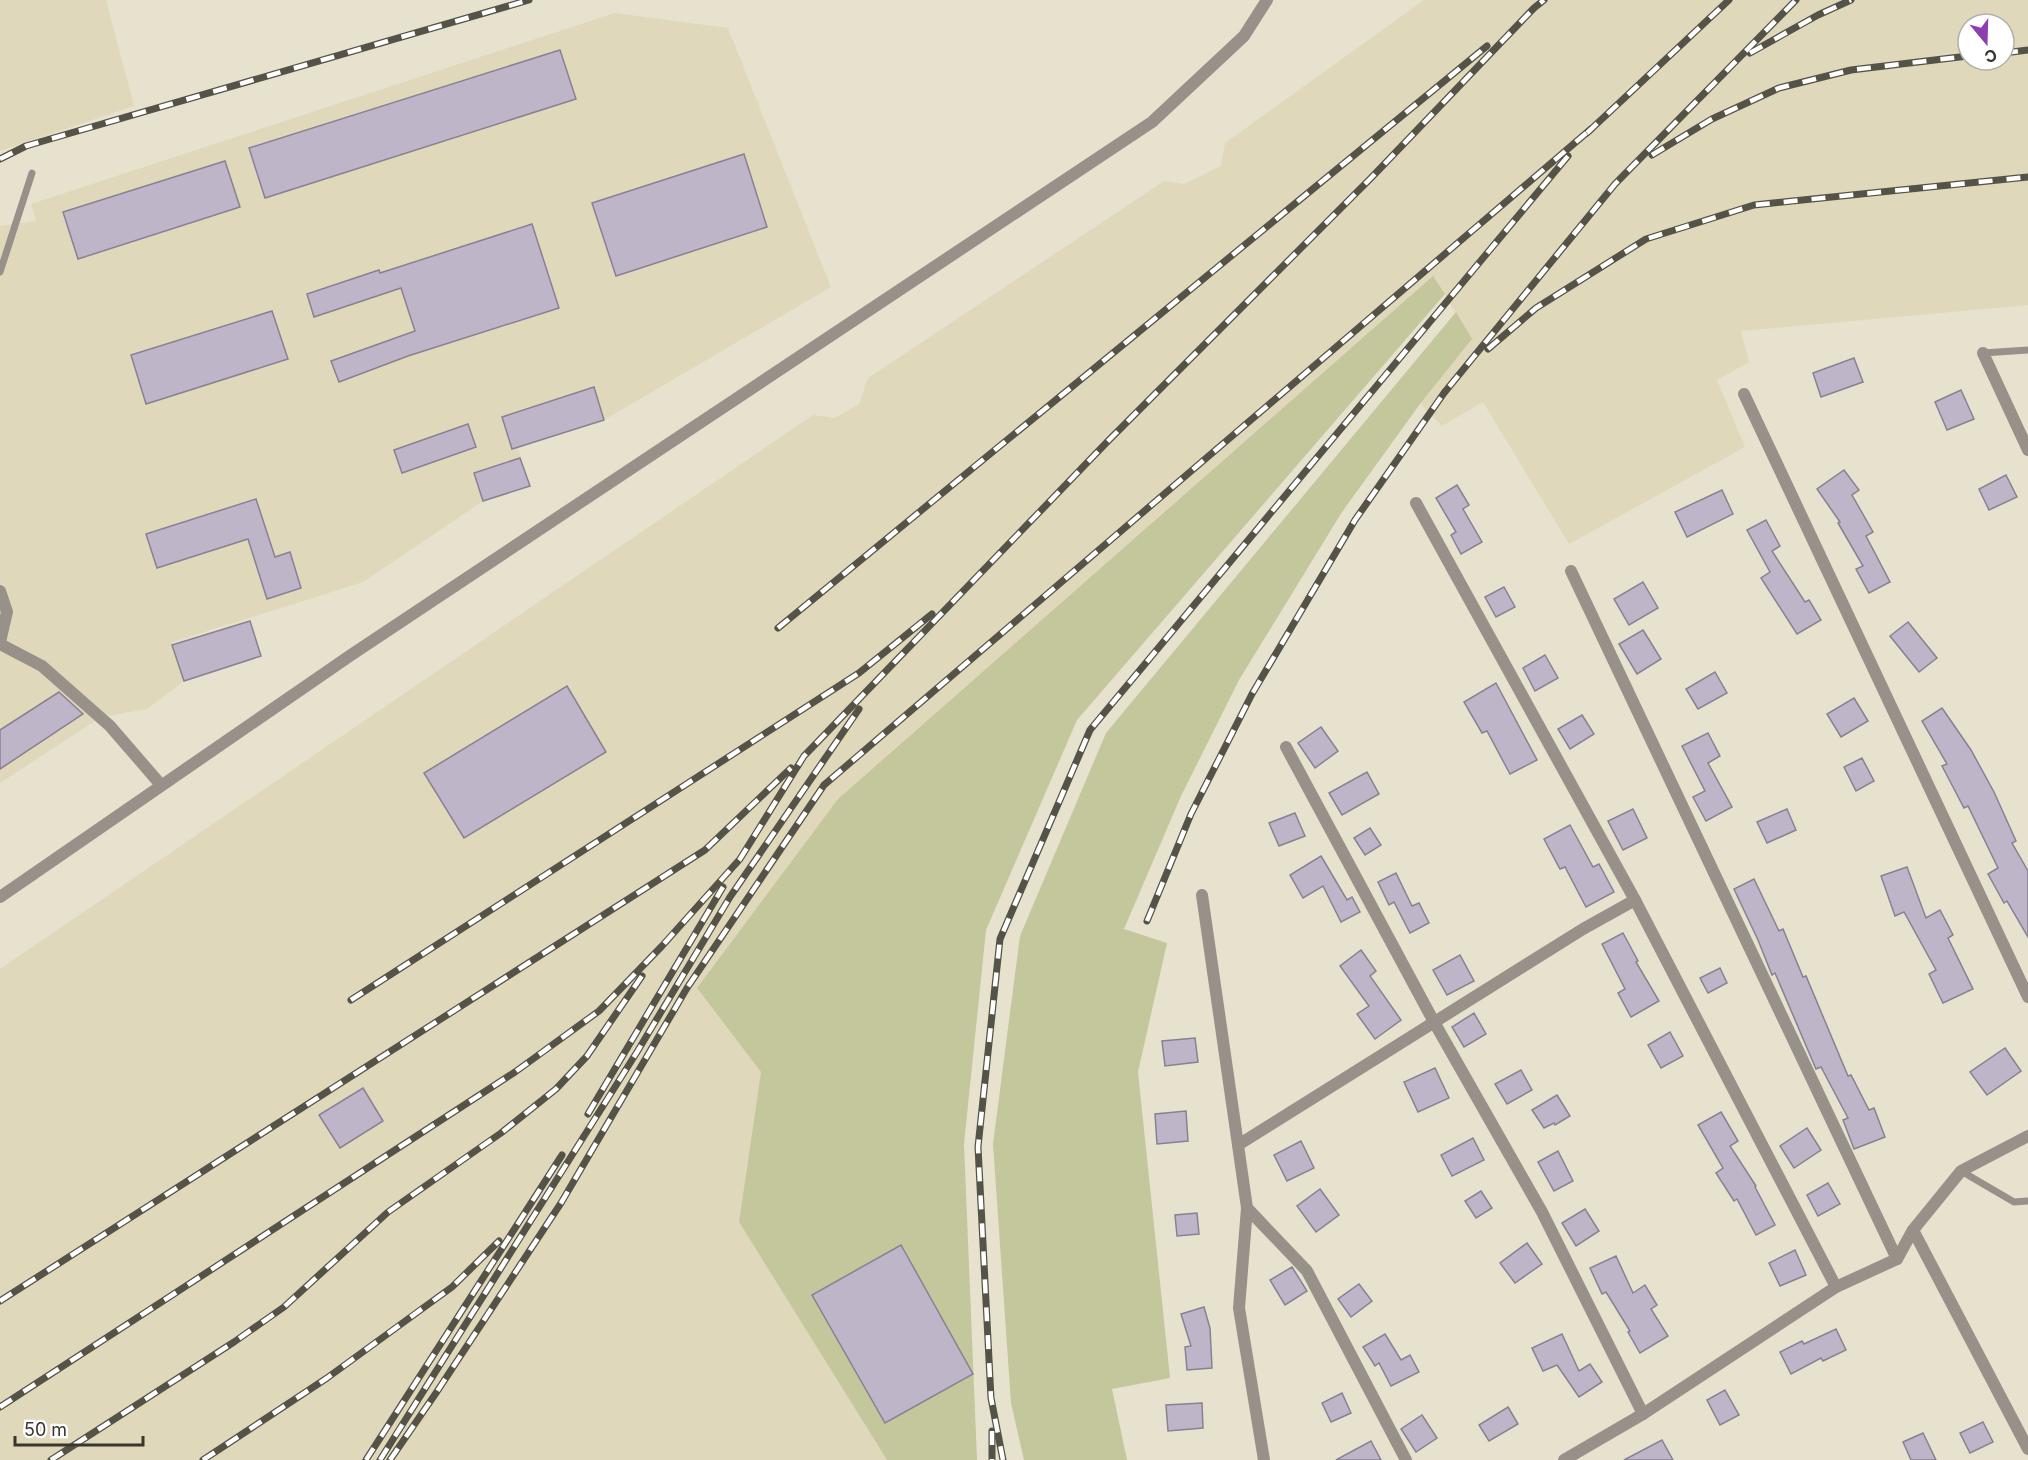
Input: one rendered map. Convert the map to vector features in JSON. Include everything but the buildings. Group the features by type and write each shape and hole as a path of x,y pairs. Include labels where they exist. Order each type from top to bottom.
{"street":[{"path":"0,897 351,655 1152,122 1244,36 1267,0"},
{"path":"1983,353 2028,450"},
{"path":"1744,394 2028,997"},
{"path":"1416,503 1635,900 1836,1287"},
{"path":"1571,571 1897,1258"},
{"path":"0,591 7,612 0,643 42,666 110,726 161,785"},
{"path":"1286,747 1434,1022 1542,1212 1643,1414"},
{"path":"1202,895 1247,1208 1239,1308 1264,1460"},
{"path":"1238,1145 1583,929 1635,900"},
{"path":"1564,1460 1643,1414 1836,1287 1897,1258 1913,1230 1960,1170 2028,1136"},
{"path":"1247,1208 1307,1271 1406,1460"},
{"path":"1913,1230 2028,1449"}],"lane":[{"path":"0,272 32,173"},
{"path":"1983,353 2028,350"},
{"path":"1960,1170 2014,1202 2028,1201"}],"shaded area":[{"path":"0,0 106,0 134,106 0,151"},
{"path":"1424,0 2028,0 2028,305 1741,331 1749,362 1717,380 1745,447 1569,544 1483,402 1442,426 1420,404 1472,339 1433,276 838,799 697,988 761,1072 739,1222 887,1460 0,1460 0,969 813,415 835,418 859,404 868,378 1164,181 1184,184 1221,166 1225,143"},
{"path":"615,13 728,28 831,287 604,420 518,448 530,486 483,501 363,582 173,642 184,681 147,709 101,717 0,783 0,226 36,221 31,204"}],"green space":[{"path":"1433,276 1445,294 1077,720 986,930 964,1144 977,1460 887,1460 739,1222 761,1072 697,988 838,799"},
{"path":"1456,312 1472,339 1420,404 1342,512 1239,680 1181,796 1124,929 1167,943 1138,1072 1170,1378 1112,1389 1127,1460 1024,1460 1011,1403 993,1144 1020,936 1106,733"}],"railway":[{"path":"0,159 26,146 529,0"},
{"path":"0,1407 515,1072 599,1011 662,946 740,859 804,756 1108,441 1371,178 1544,0"},
{"path":"1587,133 1729,0"},
{"path":"1147,921 1191,814 1252,694 1355,520 1444,393 1615,184 1796,0"},
{"path":"1750,53 1818,15 1851,0"},
{"path":"778,628 1487,46"},
{"path":"2016,52 2028,50"},
{"path":"1652,155 1712,119 1779,88 1851,70 1956,57"},
{"path":"390,1460 561,1203 687,988 824,785 1591,129"},
{"path":"1003,1460 991,1398 978,1147 1000,939 1090,730 1568,156"},
{"path":"1488,349 1536,308 1646,239 1754,205 2028,177"},
{"path":"351,1000 859,673 932,614"},
{"path":"380,1460 637,1052 730,897 859,709"},
{"path":"0,1301 705,850 791,768"},
{"path":"588,1114 723,887"},
{"path":"51,1460 234,1342 284,1307 388,1212 501,1133 556,1089 587,1056 642,976"},
{"path":"366,1460 562,1155"},
{"path":"203,1460 327,1378 452,1287 499,1241"},
{"path":"992,1431 992,1460"}]}
